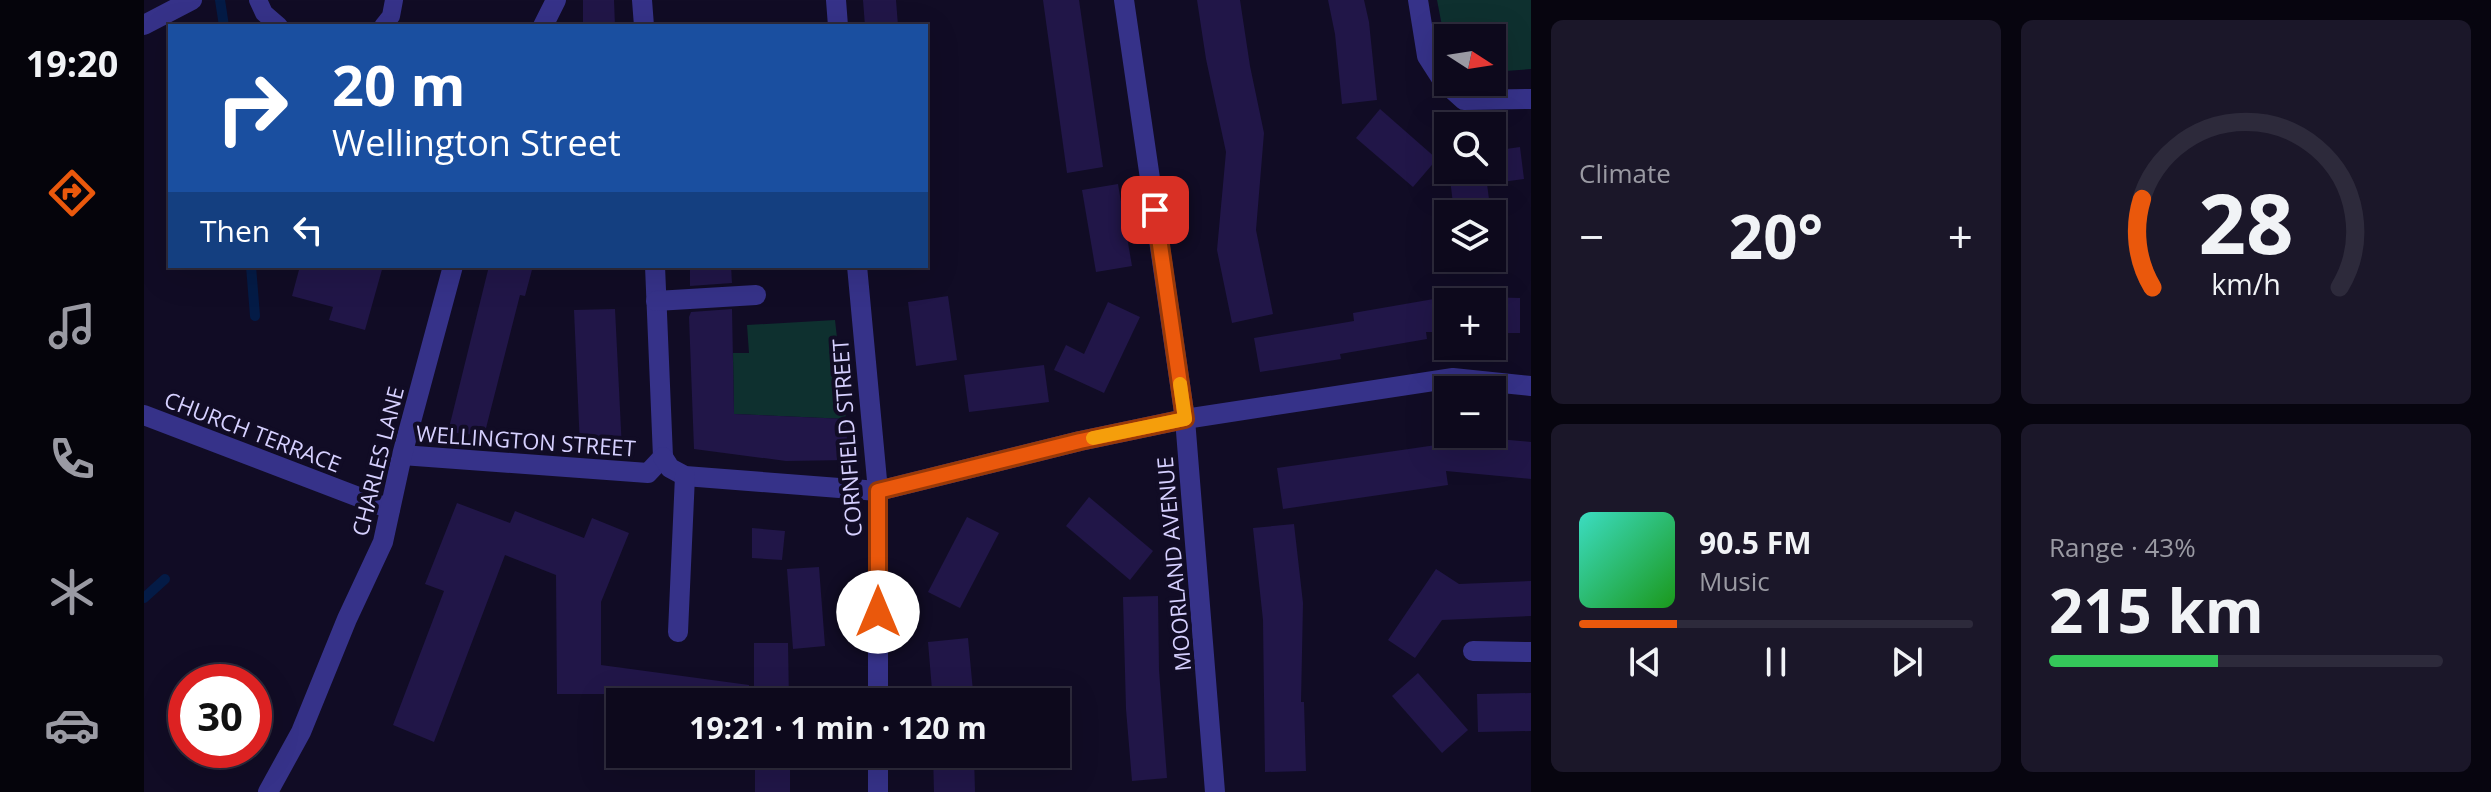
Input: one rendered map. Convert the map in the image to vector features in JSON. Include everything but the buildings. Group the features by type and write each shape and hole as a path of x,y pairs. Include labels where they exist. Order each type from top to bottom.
{"street":[{"path":"544,24 556,0"},
{"path":"642,0 644,24"},
{"path":"836,0 838,24"},
{"name":"MOORLAND AVENUE","path":"1124,0 1185,419 1215,792"},
{"path":"1418,0 1427,56 1443,81 1464,100 1531,99"},
{"path":"144,25 183,2"},
{"name":"CHARLES LANE","path":"268,792 301,732 347,619 383,542 402,455 452,268"},
{"path":"655,268 663,457"},
{"name":"CORNFIELD STREET","path":"857,268 878,491 878,688"},
{"path":"656,301 756,295"},
{"path":"678,632 685,476 878,491 1080,441 1185,419 1453,378 1531,386"},
{"name":"CHURCH TERRACE","path":"144,415 390,509"},
{"name":"WELLINGTON STREET","path":"402,455 648,473 663,457 670,468 685,476"},
{"path":"1473,651 1531,652"},
{"path":"878,768 878,792"}],"lane":[{"path":"258,0 264,13 277,24"},
{"path":"385,24 391,16 394,0"}],"green space":[{"path":"1437,0 1531,0 1531,69 1506,71 1506,24 1442,24"},
{"path":"835,320 846,419 734,414 733,353 749,353 747,325"}],"waterway":[{"path":"220,0 224,24"},
{"path":"251,268 255,316"},
{"path":"144,598 165,579"}],"slow traffic":[{"path":"1093,438 1185,419 1180,384"}],"route":[{"path":"878,612 878,491 1080,441 1185,419 1155,210"}]}
